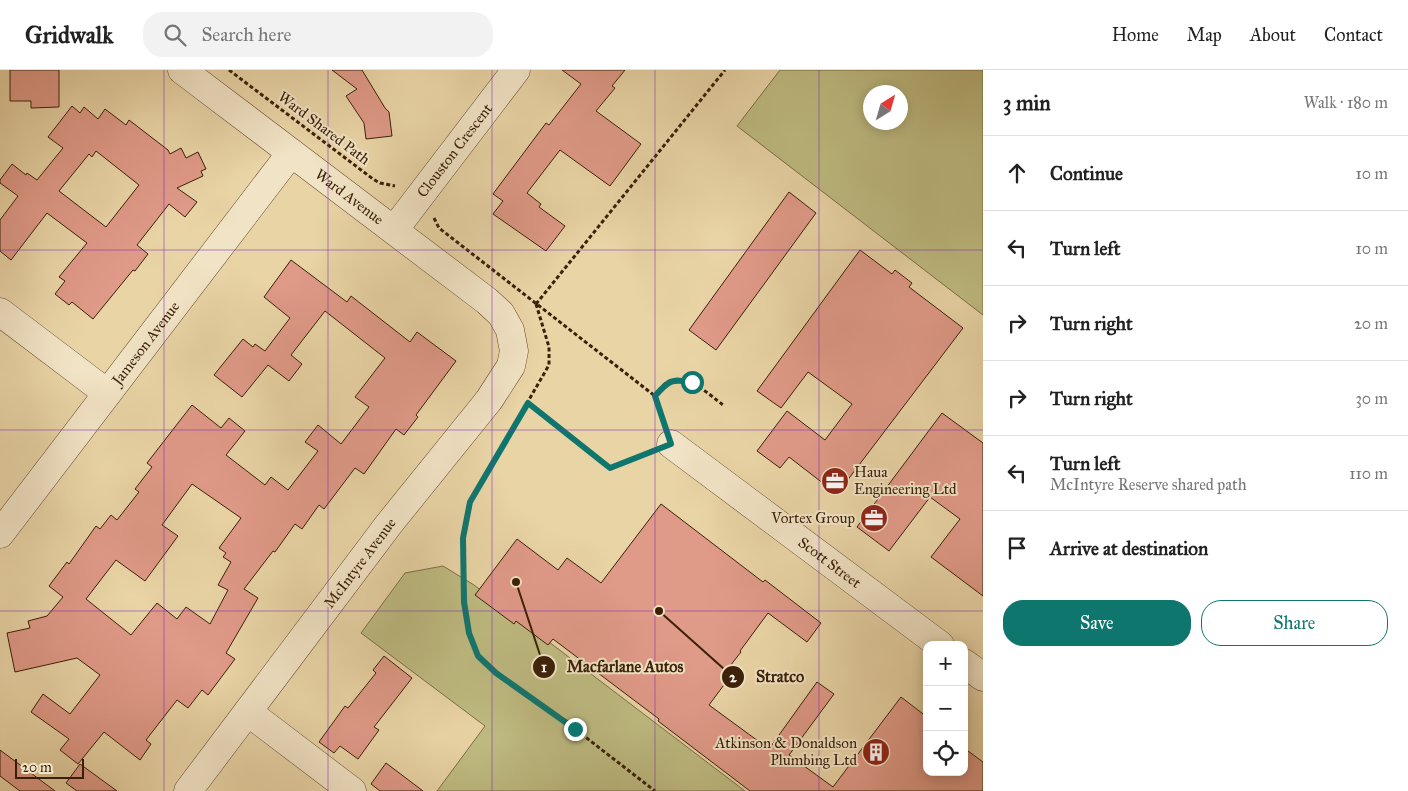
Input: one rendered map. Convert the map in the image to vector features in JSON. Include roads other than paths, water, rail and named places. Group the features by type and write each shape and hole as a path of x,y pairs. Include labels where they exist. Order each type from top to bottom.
{"street":[{"name":"Ward Avenue","path":"182,70 487,301 501,314 510,330"},
{"name":"Clouston Crescent","path":"394,230 516,70"},
{"name":"Jameson Avenue","path":"0,534 291,153"},
{"path":"0,312 107,392"},
{"name":"McIntyre Avenue","path":"188,791 389,524 489,400 511,366 514,352 510,330"},
{"name":"Scott Street","path":"671,444 935,641"},
{"path":"968,665 983,676"},
{"path":"248,712 352,791"}],"place":[{"name":"Haua Engineering Ltd","path":"835,481"},
{"name":"Vortex Group","path":"874,518"},
{"name":"Macfarlane Autos","path":"516,582"},
{"name":"Stratco","path":"659,611"},
{"name":"Atkinson & Donaldson Plumbing Ltd","path":"876,752"}]}
